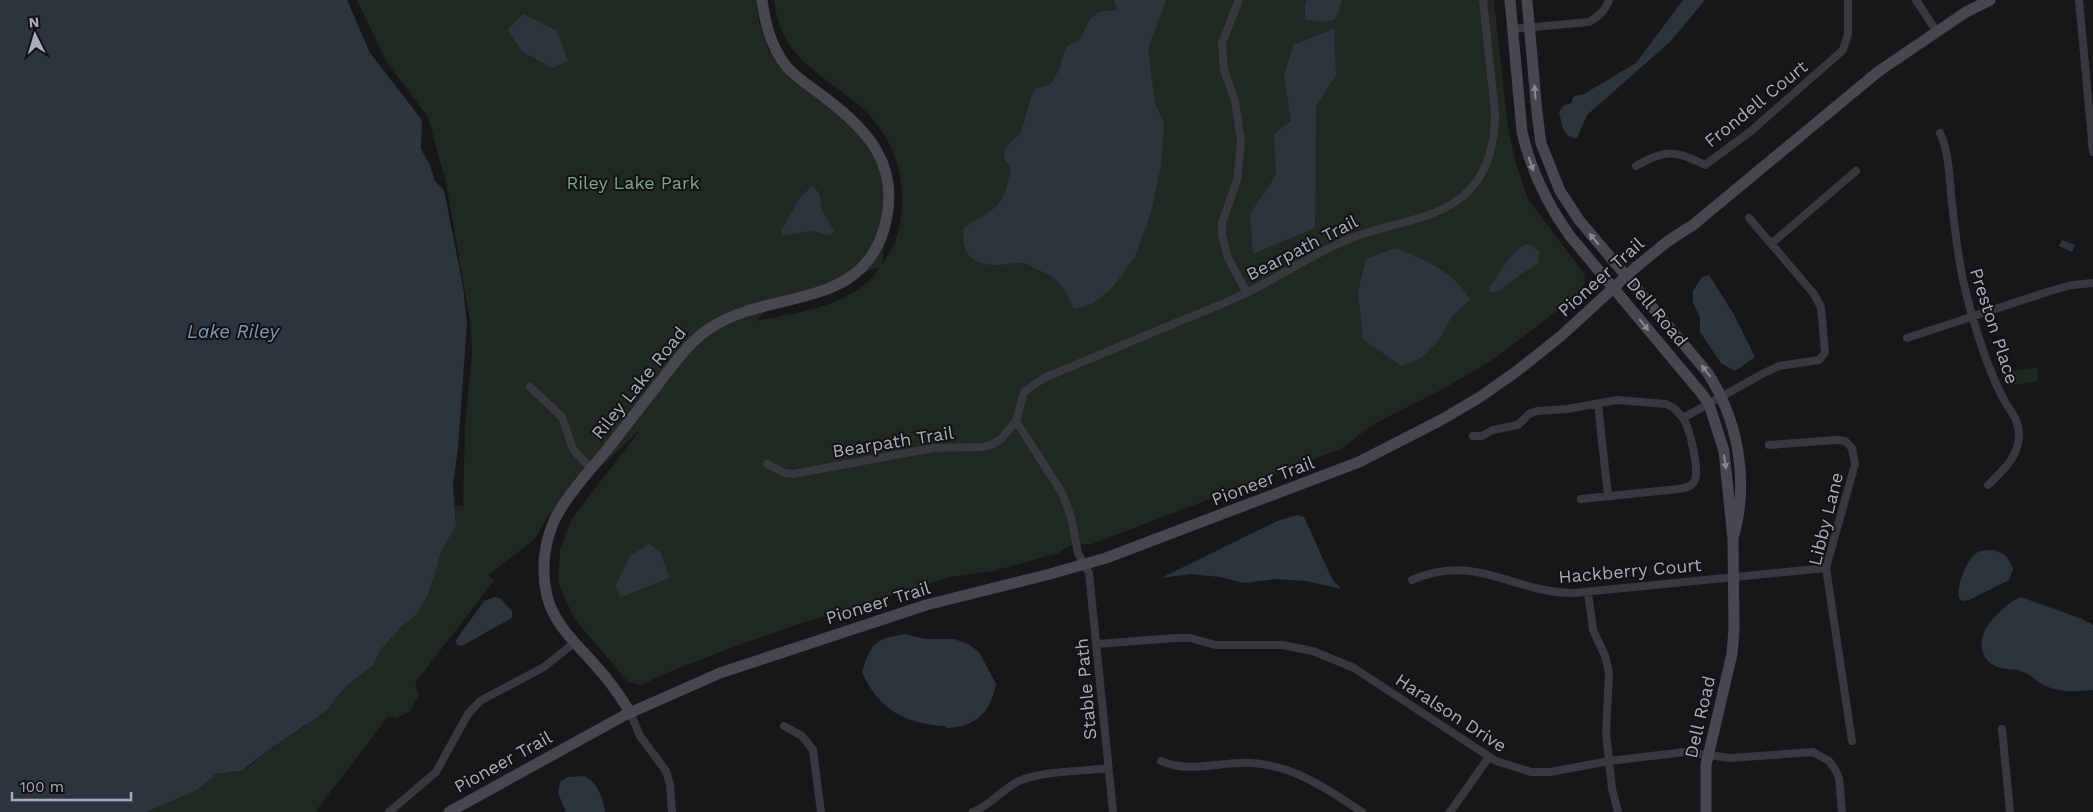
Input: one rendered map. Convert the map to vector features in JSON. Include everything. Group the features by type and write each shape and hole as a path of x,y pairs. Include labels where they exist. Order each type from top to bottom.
{"main road":[{"name":"Riley Lake Road","path":"630,712 597,667 574,643 556,620 547,597 544,577 545,550 556,517 591,469 694,341 709,328 725,318 743,311 826,291 844,282 871,256 881,239 888,212 889,184 884,165 876,148 865,132 788,68 771,40 762,0"},
{"name":"Dell Road","path":"1510,0 1522,132 1536,177 1555,216 1570,236 1683,371 1708,404 1724,451 1733,539 1732,654 1708,755 1706,812"},
{"name":"Dell Road","path":"1527,0 1541,143 1566,202 1626,277 1707,372 1722,398 1734,429 1739,457 1738,520 1733,539"},
{"name":"Pioneer Trail","path":"449,812 630,712 720,673 894,615 1084,564 1316,480 1401,442 1480,397 1517,371 1561,336 1668,241 1693,225 1871,77 1966,12 1990,0"}],"street":[{"path":"1239,0 1222,43 1224,70 1235,101 1241,141 1237,180 1222,223 1222,235 1228,258 1247,293"},
{"name":"Bearpath Trail","path":"767,464 785,473 793,474 933,448 991,445 1001,439 1016,421 1024,392 1044,378 1247,293 1320,252 1356,236 1385,226 1432,214 1449,207 1464,196 1485,166 1492,149 1495,131 1483,0"},
{"path":"1513,29 1578,25 1589,22 1606,8 1609,0"},
{"name":"Frondell Court","path":"1636,166 1654,156 1670,152 1685,155 1705,165 1730,148 1843,50 1848,34 1848,0"},
{"path":"1916,0 1937,32"},
{"path":"2079,0 2093,152"},
{"name":"Preston Place","path":"1940,133 1946,152 1960,273 1972,317 1994,378 2001,396 2017,422 2020,433 2014,456 1988,486"},
{"path":"1771,244 1856,171"},
{"path":"1683,418 1780,366 1819,360 1825,353 1821,307 1814,294 1749,218"},
{"path":"1906,338 2072,285 2093,283"},
{"name":"Riley Lake Road","path":"530,387 562,417 576,454 591,469"},
{"path":"1473,436 1482,436 1493,430 1518,424 1529,414 1537,411 1617,400 1658,402 1674,408 1683,418 1691,435 1696,475 1692,484 1687,488 1581,499"},
{"path":"1598,404 1608,496"},
{"path":"1016,421 1062,493 1071,517 1078,553 1084,564"},
{"name":"Libby Lane","path":"1769,445 1836,440 1845,441 1852,448 1855,464 1852,480 1826,568 1852,741"},
{"name":"Stable Path","path":"1084,564 1089,573 1113,812"},
{"name":"Hackberry Court","path":"1412,580 1440,571 1463,571 1501,577 1550,592 1588,592 1826,568"},
{"path":"1588,592 1593,630 1605,656 1609,673 1606,726 1612,788 1618,812"},
{"name":"Haralson Drive","path":"1097,644 1190,638 1221,646 1274,645 1313,651 1354,668 1489,757 1506,766 1531,772 1550,772 1609,761 1685,752 1730,758 1804,752 1821,755 1829,761 1839,778 1842,812"},
{"path":"388,812 436,772 468,714 480,701 544,667 574,643"},
{"name":"Riley Lake Road","path":"630,712 640,736 666,771 670,784 672,812"},
{"path":"784,726 802,736 813,750 821,812"},
{"path":"2002,729 2010,812"},
{"path":"1450,812 1489,757"},
{"path":"1161,761 1182,767 1250,763 1279,767 1305,777 1362,812"},
{"path":"973,812 987,805 1007,788 1027,778 1108,768"}],"green space":[{"name":"Riley Lake Park","path":"357,0 756,0 759,22 768,49 790,79 851,119 889,184 882,265 895,242 900,223 902,203 901,184 891,147 869,114 802,60 792,48 784,35 778,19 774,0 1494,0 1508,127 1516,163 1528,199 1585,275 1584,290 1494,359 1443,389 1372,425 1341,449 1092,544 1078,544 1066,547 1059,553 993,571 951,577 796,625 674,670 641,685 628,682 574,618 558,583 560,550 571,520 640,430 547,517 535,539 488,575 494,581 415,683 419,695 410,711 396,719 389,716 315,812 147,812 197,790 216,774 241,772 247,769 259,757 305,726 456,525 455,506 463,506 465,425 472,354 471,327 446,183 428,117 386,61","holes":["880,267 856,291 824,306 756,321 774,303"]},
{"path":"2037,367 2038,381 2007,386 2005,372"}],"water":[{"name":"Lake Riley","path":"0,0 347,0 370,53 422,120 421,149 429,163 435,181 444,190 463,287 467,323 458,448 453,485 456,525 441,552 428,595 414,617 401,627 380,650 373,665 345,687 327,710 242,771 216,774 197,790 147,812 0,812"},
{"path":"1114,0 1166,0 1148,49 1155,103 1164,123 1161,166 1151,212 1135,257 1112,288 1092,304 1074,309 1060,284 1044,272 1024,263 990,265 975,261 970,257 964,245 964,228 992,210 1002,199 1011,167 1004,159 1006,147 1020,134 1034,89 1050,85 1059,70 1066,47 1080,39 1090,19 1099,12 1117,10"},
{"path":"1307,0 1342,0 1334,20 1320,22 1305,19"},
{"path":"1683,0 1705,0 1671,41 1587,115 1577,138 1568,136 1564,130 1559,112 1564,105 1571,103 1574,96 1584,94 1636,63"},
{"path":"523,14 557,31 568,61 552,68 523,52 507,30"},
{"path":"1334,29 1336,75 1316,106 1315,228 1253,254 1250,214 1276,175 1274,134 1291,121 1284,77 1293,45"},
{"path":"812,186 818,192 823,213 834,232 830,235 812,231 783,235 781,231 801,196"},
{"path":"2062,240 2075,245 2072,252 2059,246"},
{"path":"1527,244 1539,251 1538,263 1496,292 1490,292 1489,287 1506,263 1517,251"},
{"path":"1395,248 1417,257 1448,274 1464,290 1470,300 1452,316 1439,340 1421,358 1401,366 1363,339 1358,292 1366,259"},
{"path":"1709,275 1733,313 1755,357 1735,371 1721,363 1700,332 1700,318 1693,302 1693,291 1702,277"},
{"path":"1297,515 1304,517 1332,579 1341,589 1306,581 1275,579 1244,583 1220,577 1190,574 1161,578 1277,521"},
{"path":"649,544 661,553 669,578 621,597 615,587 630,556"},
{"path":"1994,550 2004,554 2010,562 2013,569 2009,580 1969,600 1962,601 1959,598 1959,587 1966,566 1978,552"},
{"path":"495,597 500,598 512,611 512,618 462,646 457,645 456,640 484,601"},
{"path":"2021,597 2082,619 2093,625 2093,690 2068,691 2050,688 2021,671 1995,666 1985,657 1982,651 1984,632 1995,616"},
{"path":"905,634 925,639 954,639 968,644 979,652 996,684 990,703 981,716 974,721 957,727 947,728 945,726 931,725 905,718 894,712 876,696 862,672 868,655 875,644 880,641"},
{"path":"584,776 593,782 599,791 605,812 566,812 558,793 560,782 568,777"}]}
